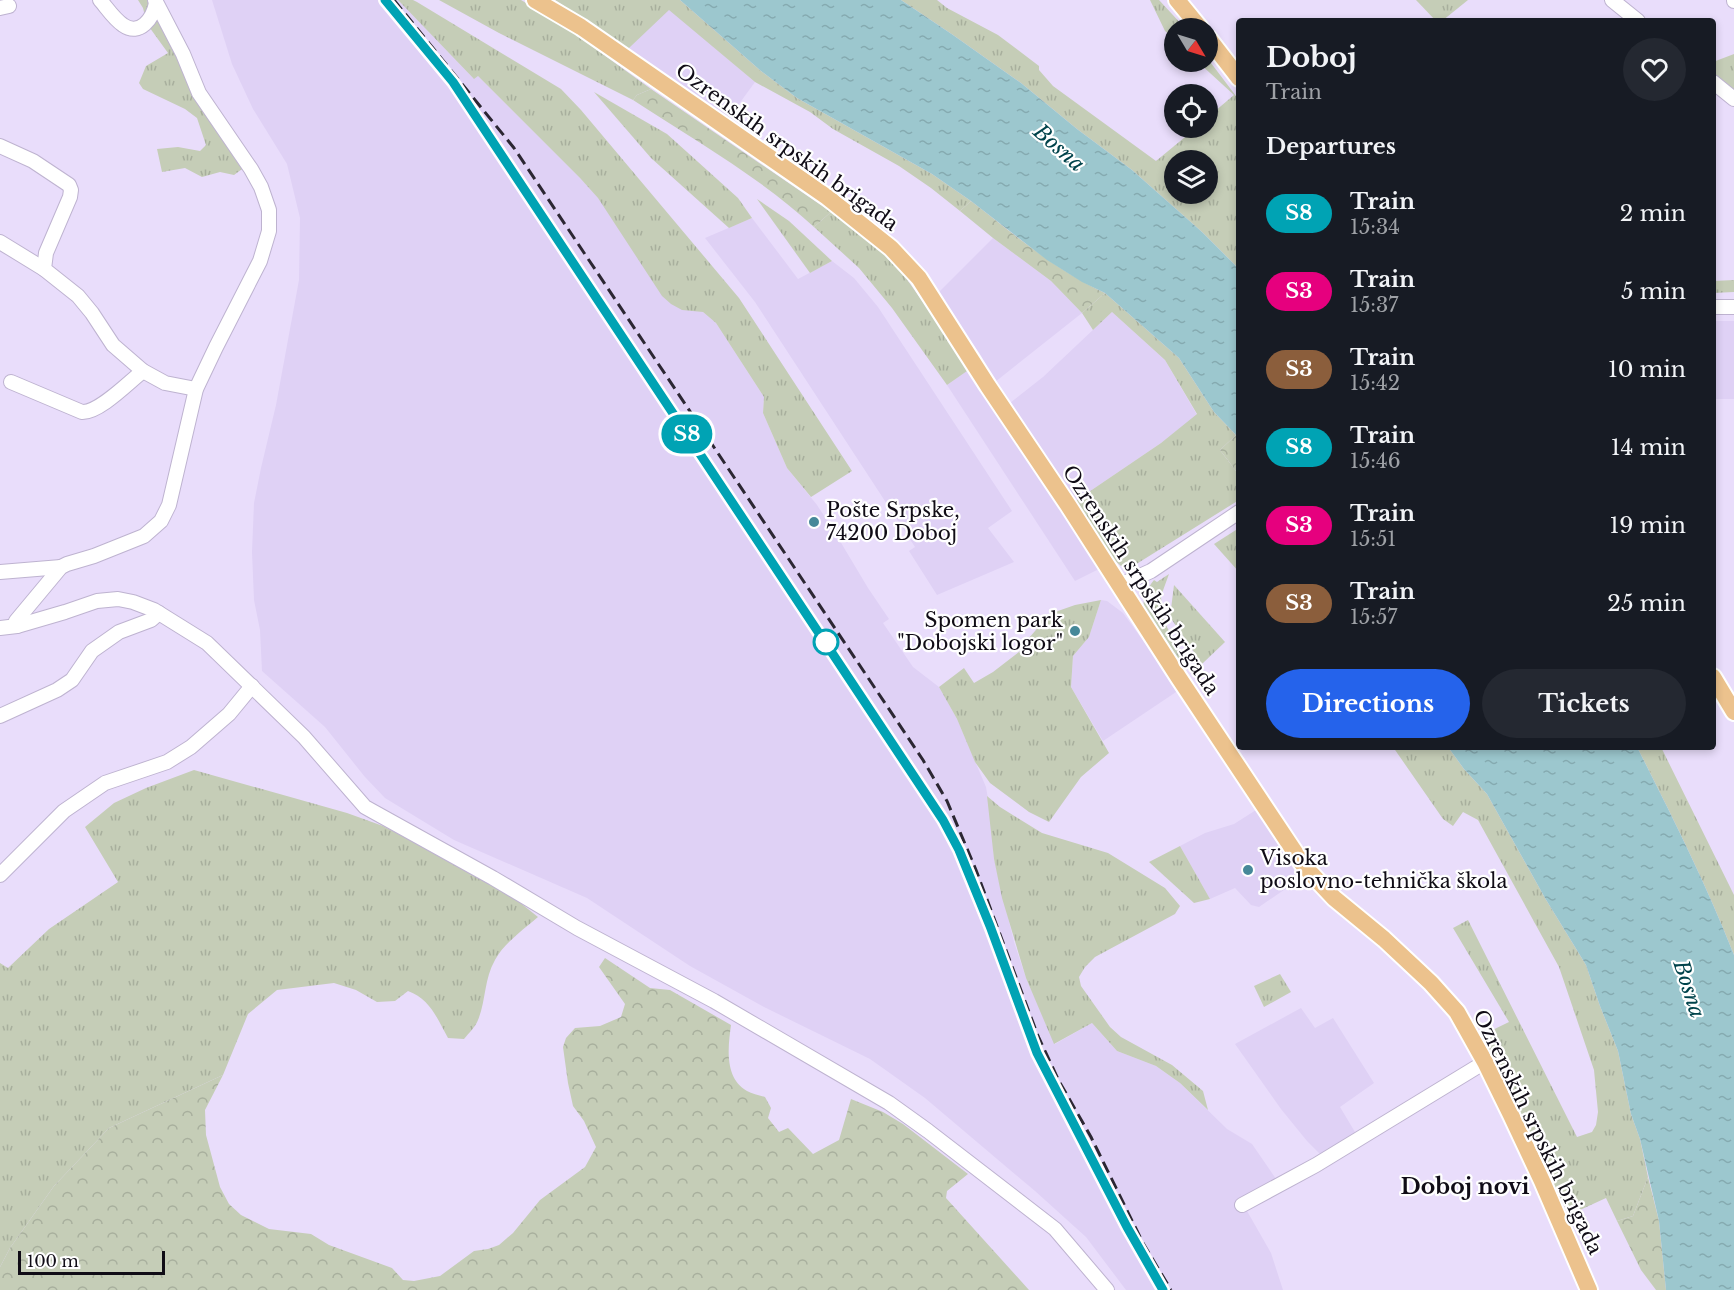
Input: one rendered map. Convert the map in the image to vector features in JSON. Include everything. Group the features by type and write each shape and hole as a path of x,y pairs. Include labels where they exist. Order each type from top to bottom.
{"main road":[{"name":"Ozrenskih srpskih brigada","path":"535,0 581,27 827,196 891,248 919,278 1184,686 1310,874 1346,909 1384,939 1431,982 1457,1012 1485,1062 1546,1190 1590,1290"},
{"path":"1177,0 1192,18"},
{"path":"1218,51 1236,74"},
{"path":"1716,682 1734,712"}],"street":[{"path":"100,0 121,24 128,28 144,25 153,15 155,2"},
{"path":"1612,0 1634,18"},
{"path":"0,572 61,567 144,536 161,520 169,505 196,389 260,261 269,231 269,210 261,187 199,93 183,54 155,2"},
{"path":"1716,84 1734,99"},
{"path":"0,146 33,161 69,185 71,190 46,253 44,269"},
{"path":"0,242 44,269 78,296 113,345 143,371 165,383 196,389"},
{"path":"1716,307 1734,307"},
{"path":"11,382 82,412 88,412 106,401 143,371"},
{"path":"1120,585 1151,571 1236,514"},
{"path":"16,623 61,567"},
{"path":"0,628 107,600 118,599 133,602 159,613 207,643 304,737 365,807 577,928 714,1001 888,1103 1055,1229 1107,1290"},
{"path":"0,716 57,690 72,680 92,651 119,632 151,620 159,613"},
{"path":"0,617 16,623"},
{"path":"0,875 64,810 105,783 167,762 190,747 229,714 252,686"},
{"path":"1242,1205 1316,1165 1485,1062"}],"shaded area":[{"path":"212,0 398,0 473,78 478,76 580,178 703,312 716,323 764,397 763,413 787,468 817,505 889,619 883,623 913,667 939,687 957,719 986,787 994,859 1014,942 1026,978 1055,1044 1092,1023 1117,1051 1156,1066 1180,1083 1227,1129 1252,1144 1283,1189 1247,1211 1271,1253 1283,1290 1126,1290 1086,1237 925,1098 870,1059 764,1007 690,966 587,898 454,840 385,798 325,727 262,671 260,630 254,600 252,552 254,503 276,405 299,280 300,218 287,164 253,109 232,64"},
{"path":"669,9 755,82 728,119 628,49"},
{"path":"752,218 798,279 832,261 854,278 878,307 1012,511 988,528 1014,562 937,595 909,551 915,547 755,302 705,238"},
{"path":"993,238 1051,281 1082,313 995,382 980,354 937,294"},
{"path":"1112,312 1165,360 1197,415 1161,443 1074,502 1010,403 1043,377"},
{"path":"1716,321 1734,321 1734,399 1716,399"},
{"path":"970,369 1101,568 1075,581 947,385"},
{"path":"1101,600 1107,601 1123,613 1179,690 1103,741 1071,687 1073,656 1089,637"},
{"path":"1256,810 1300,879 1259,907 1251,905 1235,888 1210,899 1180,846 1205,833 1234,824"},
{"path":"1301,1008 1315,1028 1333,1018 1374,1083 1340,1107 1355,1132 1321,1155 1281,1109 1235,1044"}],"green space":[{"path":"138,0 150,0 156,18 166,29 177,59 195,74 203,92 214,102 253,161 234,175 220,172 202,177 185,168 162,172 157,149 178,147 200,151 206,145 197,118 185,109 143,89 139,83 146,66 168,53 147,24 143,8"},
{"path":"398,0 417,2 561,89 739,298 852,471 811,497 787,468 763,413 764,397 716,323 703,312 682,310 662,296 598,198 478,76 474,79"},
{"path":"439,0 521,0 557,21 651,89 637,95 633,100 499,33"},
{"path":"555,0 680,0 761,71 797,98 932,174 971,201 960,211 899,166 755,82 669,10 628,49"},
{"path":"901,0 937,0 947,8 998,35 1039,66 1039,70 1053,86 1156,161 1164,154 1164,198 1132,170 1021,83"},
{"path":"1150,0 1159,0 1176,18 1164,18 1164,29"},
{"path":"1416,0 1468,0 1446,18 1433,18"},
{"path":"1734,54 1734,91 1716,76 1716,61"},
{"path":"1209,72 1218,72 1236,96 1236,266 1170,204 1218,204 1218,150 1169,150 1184,138 1218,138 1218,109 1234,95"},
{"path":"651,89 831,212 814,227 749,175 633,100 637,95"},
{"path":"594,92 667,134 738,198 752,218 729,228 651,158"},
{"path":"757,199 789,221 832,261 810,273"},
{"path":"971,201 1052,262 1086,284 1105,293 1082,313 1051,281 960,211"},
{"path":"831,212 886,256 906,278 970,369 947,385 892,308 859,268 814,227"},
{"path":"1734,280 1734,292 1716,293 1716,281"},
{"path":"1105,293 1179,358 1214,412 1236,435 1220,450 1236,471 1236,502 1130,568 1121,566 1114,560 1074,502 1161,443 1197,414 1165,360 1112,312 1093,330 1082,313"},
{"path":"1236,435 1236,471 1220,450"},
{"path":"1236,530 1236,569 1214,544"},
{"path":"1169,574 1161,596 1162,613 1172,637 1186,657 1183,665 1144,609 1144,597 1151,583"},
{"path":"1174,585 1225,642 1202,664 1170,617"},
{"path":"1101,600 1089,637 1073,656 1071,687 1109,753 1081,777 1049,822 1029,812 990,783 975,762 957,719 939,687 964,668 974,683 993,672 1024,648 1041,624 1038,618 1075,605"},
{"path":"1395,750 1450,750 1487,794 1545,898 1586,965 1618,1051 1631,1114 1640,1139 1648,1177 1633,1216 1617,1221 1606,1198 1569,1215 1478,1037 1509,1022 1453,928 1468,920 1577,1137 1592,1132 1596,1125 1598,1112 1594,1070 1559,967 1478,820 1463,812 1453,826 1443,819"},
{"path":"1639,750 1662,750 1734,895 1734,955 1700,876"},
{"path":"194,770 347,813 383,826 518,901 538,917 509,942 495,960 491,967 478,1020 464,1039 448,1038 427,1004 416,994 408,991 395,1001 377,1002 356,990 334,983 277,990 248,1014 223,1075 109,1128 54,1186 10,1248 0,1267 0,963 8,968 49,929 118,882 85,827 114,803"},
{"path":"987,796 1000,807 1042,833 1108,853 1165,888 1180,906 1175,914 1095,957 1079,977 1081,986 1110,1027 1121,1037 1172,1065 1203,1091 1208,1110 1180,1083 1156,1066 1117,1051 1092,1023 1054,1044 1026,978 1002,898 994,859"},
{"path":"1180,846 1210,899 1194,903 1149,862"},
{"path":"605,958 650,988 670,990 731,1025 729,1061 734,1078 747,1091 765,1097 771,1108 768,1118 779,1132 788,1128 813,1154 839,1140 851,1099 883,1112 903,1124 968,1174 947,1191 946,1198 1029,1290 0,1290 0,1267 10,1248 54,1186 109,1128 223,1075 205,1110 206,1135 220,1187 229,1204 241,1215 269,1229 311,1234 329,1245 392,1268 403,1280 414,1281 440,1276 474,1251 499,1245 513,1233 540,1200 585,1167 596,1147 584,1121 573,1106 563,1047 566,1038 575,1028 600,1026 621,1017 625,1004 599,967"},
{"path":"1280,974 1291,992 1264,1007 1254,986"},
{"path":"1648,1177 1659,1221 1666,1290 1656,1290 1641,1270 1617,1221 1633,1216"}],"water":[{"name":"Bosna","path":"680,0 901,0 1021,83 1132,170 1164,198 1164,204 1170,204 1236,266 1236,435 1214,412 1179,358 1105,293 1082,282 1047,260 932,174 797,98 761,71"},
{"name":"Bosna","path":"1450,750 1639,750 1676,824 1734,955 1734,1290 1666,1290 1659,1221 1640,1139 1631,1114 1618,1051 1586,965 1545,898 1487,794"}],"railway":[{"path":"394,0 514,148 923,760 947,801 976,870 1038,1036 1059,1081 1091,1137 1143,1243 1171,1290"},
{"path":"455,86 924,790 943,820 962,858"}],"train":[{"name":"S8","path":"385,0 453,82 943,820 959,850 990,926 1037,1053 1127,1227 1163,1290"}],"place":[{"name":"Pošte Srpske, 74200 Doboj","path":"814,522"},
{"name":"Spomen park \"Dobojski logor\"","path":"1075,631"},
{"name":"Visoka poslovno-tehnička škola","path":"1248,870"}],"district":[{"name":"Doboj novi","path":"1465,1186"}]}
